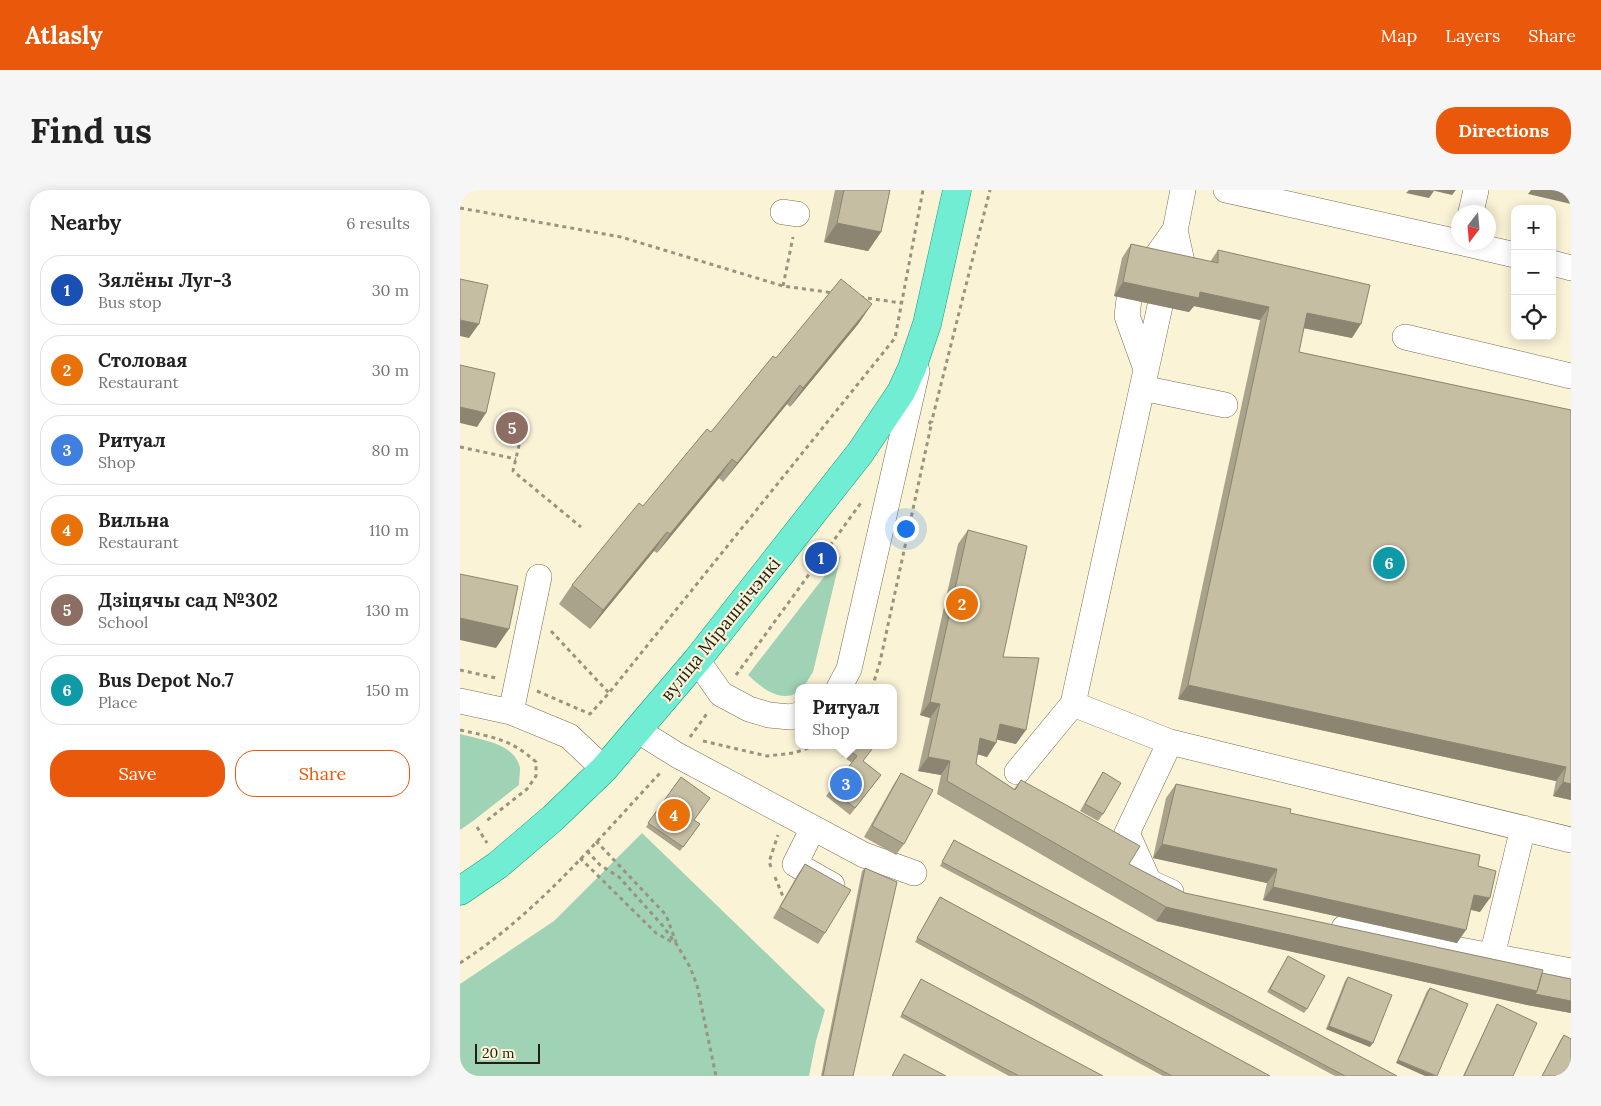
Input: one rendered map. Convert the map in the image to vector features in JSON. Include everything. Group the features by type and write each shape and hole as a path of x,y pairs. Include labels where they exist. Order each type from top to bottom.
{"main road":[{"name":"вуліца Мірашнічэнкі","path":"460,891 512,853 553,818 604,769 697,660 860,453 885,418 901,392 912,368 927,324 957,190"}],"street":[{"path":"1160,266 1175,230 1183,190"},
{"path":"1226,190 1317,200 1451,240"},
{"path":"1473,205 1476,190"},
{"path":"1492,250 1511,254"},
{"path":"1556,264 1571,268"},
{"path":"1017,772 1073,704 1144,378 1151,304"},
{"path":"840,684 848,669 927,324"},
{"path":"1405,337 1571,376"},
{"path":"1144,378 1225,405"},
{"path":"511,712 539,577"},
{"path":"697,660 722,694 735,702 749,709 769,715 795,716"},
{"path":"460,701 511,712 569,736 604,769"},
{"path":"1073,704 1170,742 1571,840"},
{"path":"637,730 676,755 864,855 914,873"},
{"path":"1170,742 1127,834 1150,882 1193,899"},
{"path":"813,828 795,864 838,888"},
{"path":"1492,956 1523,828"},
{"path":"1319,923 1571,971"}],"path":[{"path":"460,670 518,683 590,714 609,693 895,338 923,190"},
{"path":"460,208 621,237 783,286 842,294"},
{"path":"783,286 792,218"},
{"path":"852,296 901,303"},
{"path":"873,684 880,662 932,420"},
{"path":"521,437 513,471 581,527"},
{"path":"460,447 516,459"},
{"path":"532,611 609,693"},
{"path":"460,730 502,740 522,749 536,762 536,776 528,789 484,822"},
{"path":"690,737 727,748 767,756 794,753 805,749"},
{"path":"477,827 488,842 482,846"},
{"path":"596,841 666,915 677,945"},
{"path":"587,851 600,865 619,877 662,925 690,967 697,985 716,1076"},
{"path":"580,858 656,932 677,945"}],"green space":[{"path":"841,555 813,672 806,684 795,684 795,693 784,696 765,689 748,675"},
{"path":"460,734 487,741 504,748 517,760 520,768 519,785 460,830"},
{"path":"642,833 825,1010 809,1076 460,1076 460,984 554,921"}],"building":[{"path":"844,190 890,190 881,232 837,223"},
{"path":"1131,244 1218,263 1218,250 1370,285 1361,324 1307,313 1299,352 1571,410 1571,784 1563,782 1566,767 1188,685 1269,307 1200,292 1199,298 1123,282"},
{"path":"460,279 488,285 479,324 460,320"},
{"path":"841,279 872,304 803,388 800,385 737,463 732,459 670,534 667,532 603,610 572,585 639,503 643,506 707,429 711,432 773,356 776,358"},
{"path":"460,365 495,373 486,413 460,407"},
{"path":"968,530 1027,546 1003,657 1039,658 1026,730 1000,724 996,743 980,738 976,764 1015,790 1021,780 1140,846 1129,864 1185,893 1543,970 1537,991 1166,907 947,781 950,761 928,757 940,704 930,702"},
{"path":"460,574 518,586 509,629 460,618"},
{"path":"847,749 872,749 863,761 881,775 855,808 831,789 857,756"},
{"path":"1103,772 1121,783 1103,814 1085,804"},
{"path":"901,773 933,790 904,844 872,826"},
{"path":"681,777 710,798 694,820 700,824 683,847 648,823"},
{"path":"1176,784 1291,809 1290,813 1480,855 1478,866 1496,871 1490,898 1474,895 1466,930 1273,887 1277,869 1162,844"},
{"path":"954,840 1397,1076 1345,1076 942,862"},
{"path":"805,864 851,890 825,933 780,907"},
{"path":"865,868 897,882 853,1076 823,1076"},
{"path":"940,897 1270,1076 1172,1076 917,938"},
{"path":"1288,956 1325,976 1307,1009 1270,989"},
{"path":"1542,973 1571,979 1571,1001 1535,994"},
{"path":"1348,977 1392,995 1373,1043 1329,1026"},
{"path":"921,979 1103,1076 1019,1076 902,1014"},
{"path":"1430,988 1468,1004 1437,1076 1398,1060"},
{"path":"1497,1004 1537,1023 1513,1076 1464,1076"},
{"path":"1564,1035 1571,1039 1571,1076 1542,1076"},
{"path":"904,1054 946,1076 892,1076"}],"place":[{"name":"Дзіцячы сад №302","path":"512,428"},
{"name":"Зялёны Луг-3","path":"821,558"},
{"name":"Bus Depot No.7","path":"1389,563"},
{"name":"Столовая","path":"962,604"},
{"name":"Ритуал","path":"846,784"},
{"name":"Вильна","path":"674,815"}]}
